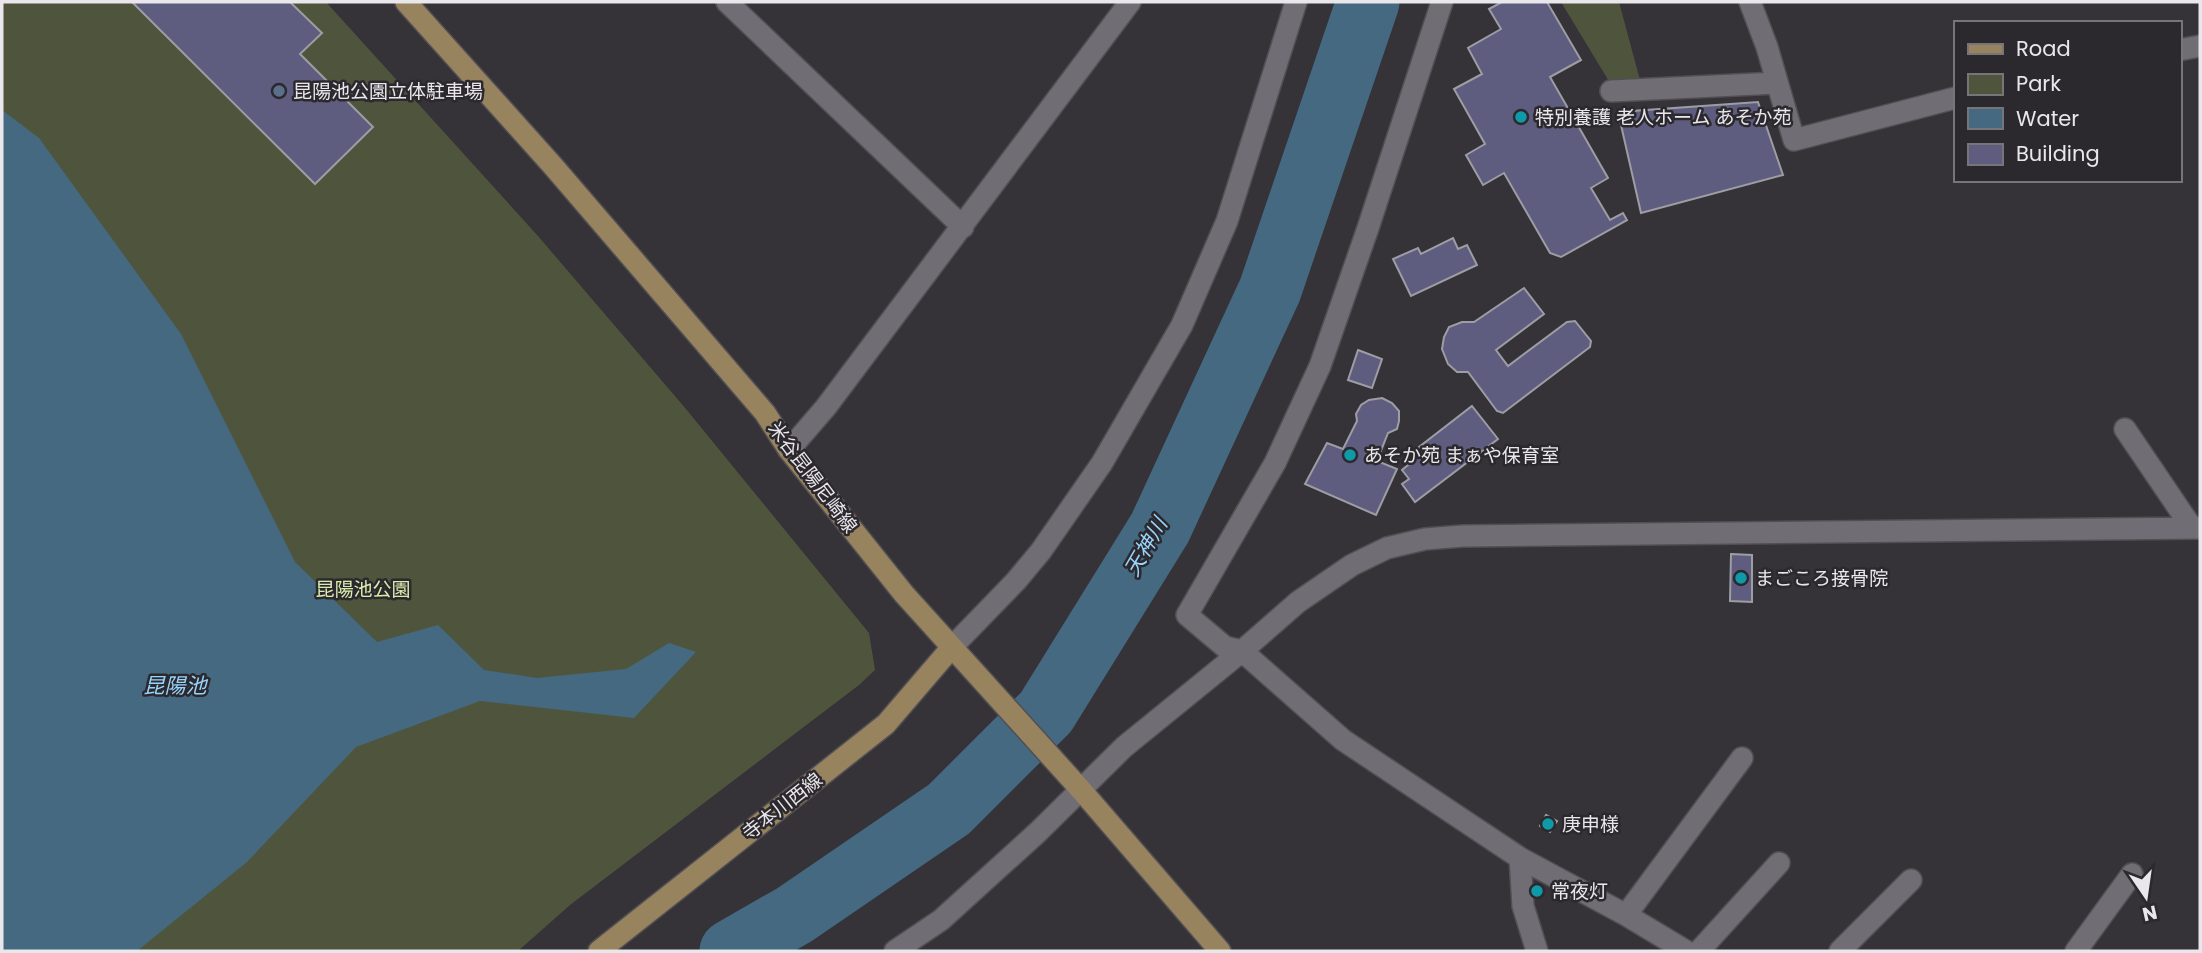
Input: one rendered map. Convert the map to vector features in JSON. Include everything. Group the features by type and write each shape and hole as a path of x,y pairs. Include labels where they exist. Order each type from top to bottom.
{"main road":[{"name":"米谷昆陽尼崎線","path":"406,2 553,166 765,413 789,450 904,594 1082,791 1220,951"},
{"name":"寺本川西線","path":"599,951 886,724 951,647"}],"street":[{"path":"727,2 963,226"},
{"path":"789,450 826,407 1130,2"},
{"path":"951,647 1041,551 1102,463 1176,335 1227,221 1296,2"},
{"path":"1442,2 1320,366 1275,463 1186,615 1225,648 1242,651 1343,740 1520,858 1686,951"},
{"path":"1750,2 1794,140 1954,98"},
{"path":"2181,50 2200,46"},
{"path":"1611,91 1777,83"},
{"path":"2125,429 2196,528"},
{"path":"895,951 941,920 1082,791 1124,747 1298,602 1352,565 1387,548 1425,539 1464,536 2196,528"},
{"path":"1626,915 1742,758"},
{"path":"1520,858 1523,906 1537,951"},
{"path":"1699,951 1779,863"},
{"path":"2076,951 2132,874"},
{"path":"1840,951 1912,880"}],"green space":[{"name":"昆陽池公園","path":"2,2 326,2 538,236 686,409 869,633 875,670 859,685 570,905 518,951 2,951"},
{"path":"1561,2 1619,2 1640,80 1610,83"}],"water":[{"name":"昆陽池","path":"2,110 39,138 181,334 295,562 377,642 438,625 484,670 537,678 626,669 669,643 696,652 634,718 480,701 356,747 247,862 137,951 2,951"}],"building":[{"name":"昆陽池公園立体駐車場","path":"132,2 290,2 322,33 300,54 373,127 315,184"},
{"name":"特別養護 老人ホーム あそか苑","path":"1502,2 1547,2 1581,60 1550,77 1608,178 1591,188 1610,220 1623,213 1627,220 1561,257 1550,253 1504,173 1483,185 1466,155 1485,144 1454,89 1482,74 1468,48 1501,29 1489,9"},
{"path":"1758,102 1783,175 1641,213 1618,112"},
{"path":"1453,238 1458,249 1467,245 1477,265 1411,296 1393,259 1418,248 1421,254"},
{"path":"1524,288 1544,314 1496,350 1508,366 1567,322 1575,321 1591,341 1590,347 1503,413 1497,411 1468,372 1457,372 1448,364 1442,349 1444,337 1449,327 1462,322 1474,322"},
{"path":"1358,350 1382,359 1372,388 1348,380"},
{"name":"あそか苑 まぁや保育室","path":"1382,398 1392,403 1399,411 1399,421 1397,429 1388,433 1377,461 1397,469 1376,515 1305,484 1327,443 1343,449 1357,421 1356,414 1361,405 1369,400"},
{"path":"1472,406 1498,439 1415,502 1402,484 1409,479 1402,470 1414,460 1410,454"},
{"name":"まごころ接骨院","path":"1731,554 1752,555 1752,602 1730,601"},
{"name":"庚申様","path":"1546,815 1557,821 1550,832 1540,826"}],"waterway":[{"name":"天神川","path":"731,951 794,915 949,809 1046,712 1160,528 1270,290 1368,2"}],"place":[{"name":"昆陽池公園立体駐車場","path":"279,91"},
{"name":"特別養護 老人ホーム あそか苑","path":"1521,117"},
{"name":"あそか苑 まぁや保育室","path":"1350,455"},
{"name":"まごころ接骨院","path":"1741,578"},
{"name":"庚申様","path":"1548,824"},
{"name":"常夜灯","path":"1537,891"}]}
